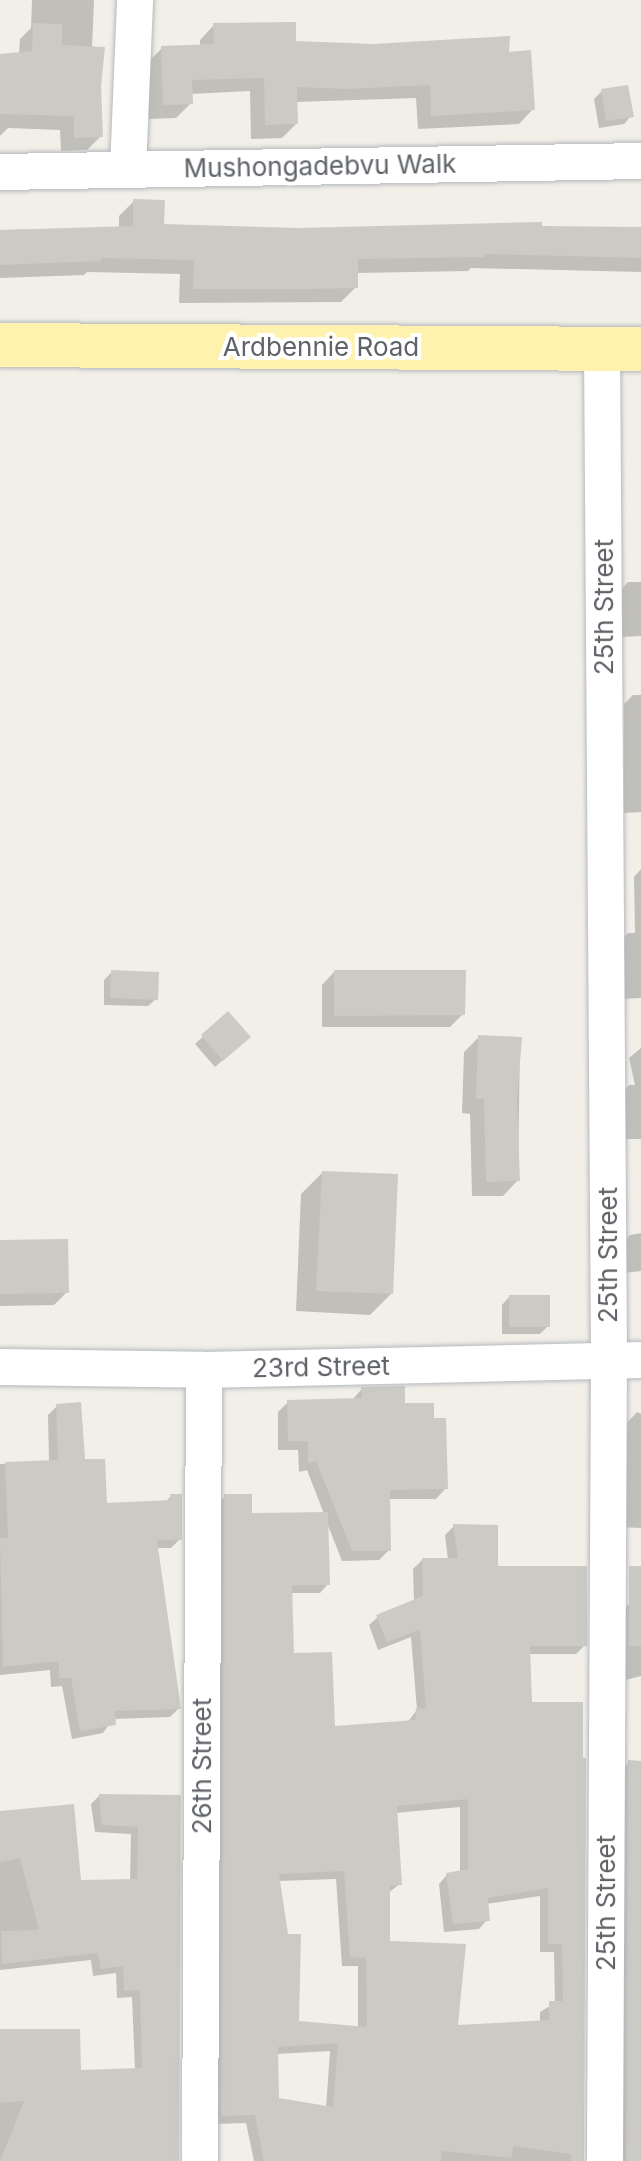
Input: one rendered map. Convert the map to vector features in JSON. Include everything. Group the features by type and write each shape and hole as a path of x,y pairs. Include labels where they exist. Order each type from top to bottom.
{"main road":[{"name":"Ardbennie Road","path":"0,345 622,349"}],"street":[{"path":"128,169 135,0"},
{"name":"Mushongadebvu Walk","path":"0,172 641,161"},
{"name":"25th Street","path":"605,2161 625,1360 622,349"},
{"name":"23rd Street","path":"0,1367 204,1370 625,1360"},
{"name":"26th Street","path":"200,2161 204,1370"}],"building":[{"path":"296,22 296,41 373,44 510,36 509,52 531,50 535,110 431,116 430,85 346,89 297,87 298,124 265,125 264,78 192,80 193,104 163,105 161,46 214,44 213,23"},
{"path":"33,23 62,24 62,45 105,47 101,86 103,137 74,138 74,116 0,114 0,54 32,51"},
{"path":"628,85 634,117 606,121 601,89"},
{"path":"133,199 165,200 164,224 298,228 542,222 542,226 641,227 641,258 485,254 485,257 358,259 358,288 309,289 193,289 194,260 101,258 101,261 0,265 0,230 133,226"},
{"path":"111,970 159,972 158,1000 110,998"},
{"path":"334,970 466,970 465,1015 334,1016"},
{"path":"228,1011 251,1037 223,1061 201,1035"},
{"path":"478,1035 522,1037 517,1100 520,1181 486,1182 484,1099 476,1099"},
{"path":"322,1171 398,1174 393,1294 316,1291"},
{"path":"68,1239 69,1293 0,1294 0,1240"},
{"path":"509,1295 550,1295 550,1327 509,1327"},
{"path":"405,1386 405,1403 434,1403 434,1418 446,1418 448,1489 390,1490 391,1551 352,1551 316,1461 308,1463 308,1441 288,1441 287,1400 362,1398 361,1387"},
{"path":"81,1402 85,1459 105,1459 107,1503 171,1500 170,1494 182,1494 182,1540 157,1540 181,1709 115,1711 116,1725 80,1731 71,1678 59,1678 59,1661 3,1667 0,1538 8,1538 5,1462 58,1460 56,1404"},
{"path":"224,1494 252,1494 252,1513 328,1512 330,1585 292,1585 294,1653 332,1652 335,1726 415,1720 416,1708 426,1709 420,1630 387,1642 376,1615 423,1596 422,1558 458,1558 453,1524 498,1525 498,1566 587,1566 587,1646 530,1646 532,1702 583,1702 583,1758 586,1758 584,2161 571,2161 571,2154 513,2146 512,2158 441,2151 442,2161 264,2161 255,2115 221,2116","holes":["468,1799 468,1869 446,1873 453,1924 490,1921 488,1898 548,1888 548,1944 562,1944 563,2001 549,2001 549,2020 458,2025 466,1944 390,1941 390,1886 402,1885 397,1806","344,1871 350,1957 366,1958 367,2027 299,2021 301,1934 288,1934 279,1874","338,2043 333,2107 279,2098 278,2047"]},
{"path":"629,1566 641,1566 641,1646 629,1646"},
{"path":"628,1760 641,1761 641,2161 626,2161"},
{"path":"99,1794 181,1795 179,2161 0,2161 24,2101 0,2103 0,2029 80,2029 81,2070 142,2068 140,1990 124,1991 123,1966 101,1969 98,1953 2,1964 1,1931 39,1930 20,1858 0,1862 0,1811 74,1804 81,1880 137,1879 138,1827 102,1825"}]}
